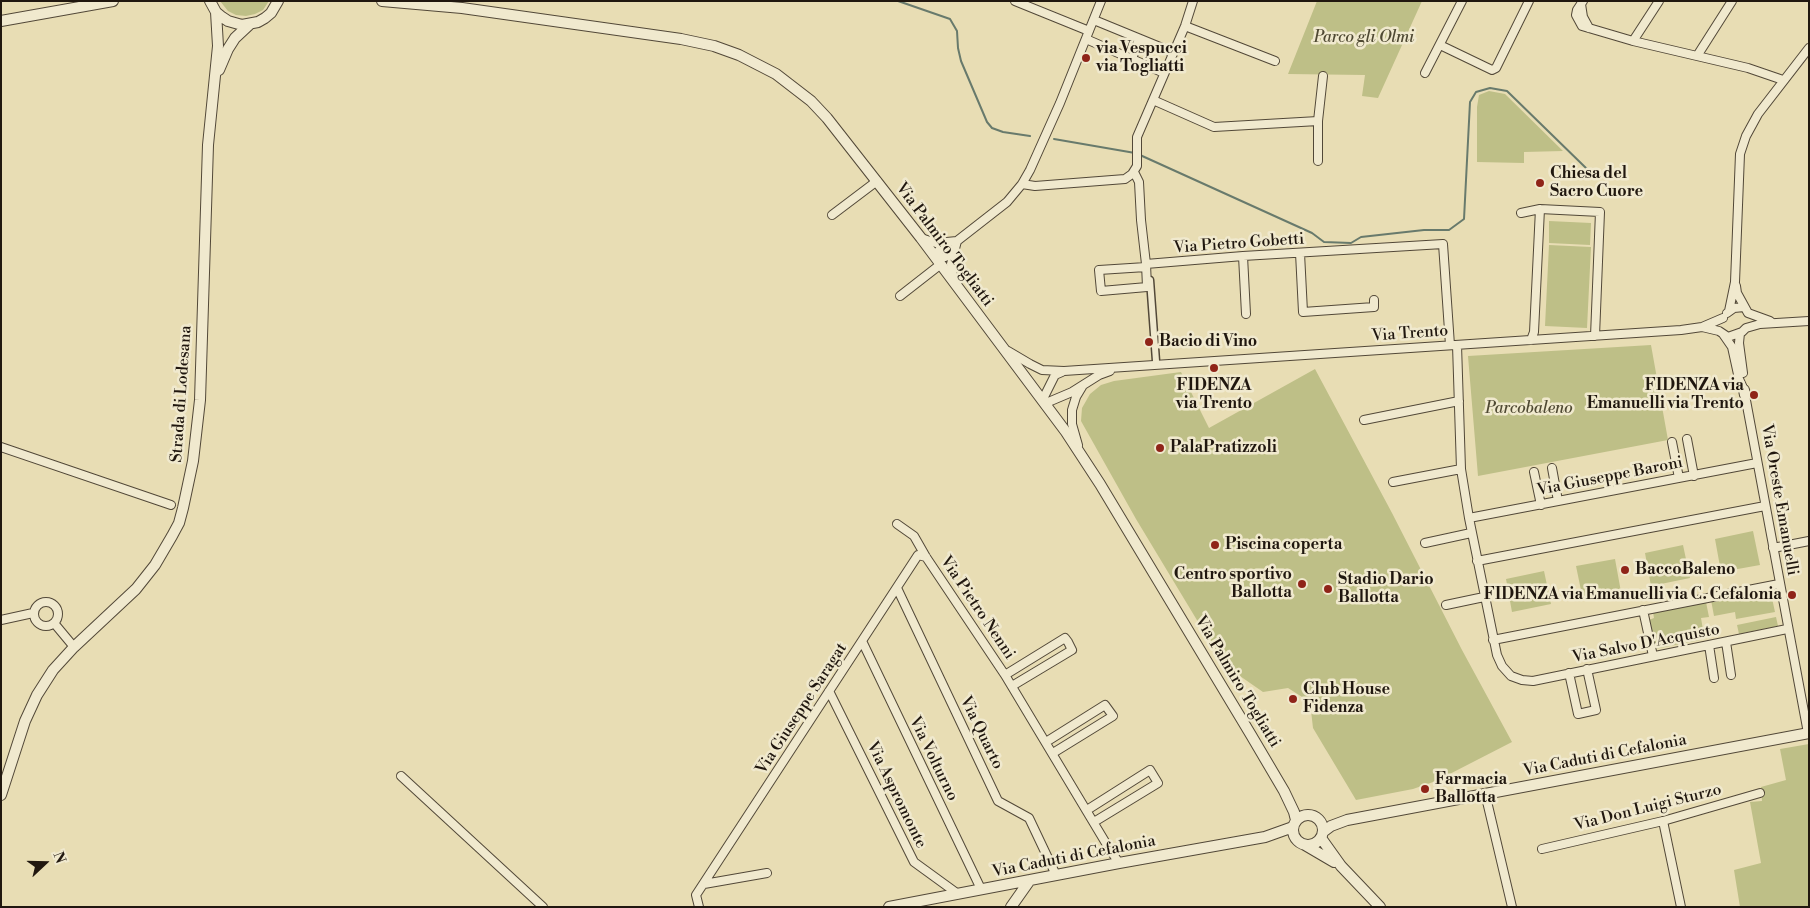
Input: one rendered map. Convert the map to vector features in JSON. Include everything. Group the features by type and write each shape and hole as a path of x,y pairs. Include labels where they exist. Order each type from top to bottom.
{"street":[{"path":"1,21 113,1"},
{"path":"210,2 216,12 228,21 242,25 265,18 277,4 287,1"},
{"name":"Via Palmiro Togliatti","path":"382,1 462,8 682,39 714,46 739,55 776,74 811,101 827,118 921,238 999,344 1044,401 1082,456 1284,790 1294,812 1296,838 1341,866"},
{"path":"1015,1 1164,73"},
{"path":"921,238 936,243 957,241 1007,202 1022,184 1034,161 1102,1"},
{"path":"1022,184 1035,186 1125,179 1134,172 1137,166 1136,148 1140,128 1185,26 1193,1"},
{"path":"1425,73 1462,1"},
{"path":"1440,45 1492,70 1496,68 1529,1"},
{"path":"1633,41 1659,1"},
{"path":"1697,56 1732,1"},
{"path":"1580,2 1583,17 1589,28 1633,41 1748,68 1782,80"},
{"name":"Strada di Lodesana","path":"1,795 25,721 37,695 53,670 74,647 136,589 155,565 179,523 188,491 194,461 200,400 208,145 218,46 216,12"},
{"path":"1094,20 1172,52"},
{"path":"214,85 228,49 235,38 250,24"},
{"path":"1185,26 1275,61"},
{"path":"1132,59 1139,39"},
{"path":"1729,311 1735,282 1740,154 1751,125 1782,80 1808,49"},
{"path":"1318,161 1318,121 1323,76"},
{"path":"1153,100 1214,127 1318,121"},
{"path":"1134,172 1139,182 1156,361"},
{"path":"832,215 877,181"},
{"path":"1521,213 1540,209 1600,212 1595,336"},
{"path":"1531,340 1534,332 1540,209"},
{"path":"954,282 951,264 957,241"},
{"path":"938,261 939,250 945,243"},
{"name":"Via Pietro Gobetti","path":"1147,265 1147,287 1100,291 1099,270 1147,265 1243,256 1443,244 1459,401 1461,469 1471,533 1493,640 1502,666 1511,676"},
{"path":"900,296 938,261 954,250"},
{"path":"1300,253 1303,312 1374,307 1374,300"},
{"path":"1243,256 1246,314"},
{"path":"1735,282 1749,317 1743,331"},
{"path":"1702,327 1722,318 1729,311 1737,307 1774,323"},
{"path":"1722,318 1720,326 1723,334"},
{"path":"1702,327 1728,337 1760,324 1809,321"},
{"name":"Via Trento","path":"999,344 1018,358 1042,370 1064,372 1702,327"},
{"name":"Via Oreste Emanuelli","path":"1743,331 1739,343 1744,393"},
{"name":"Via Oreste Emanuelli","path":"1723,334 1732,347 1744,393 1808,733"},
{"name":"Via Trento","path":"1044,401 1061,397 1099,375 1121,367"},
{"path":"1044,401 1055,375 1064,372"},
{"path":"1082,456 1072,424 1072,410 1076,397 1084,384"},
{"path":"1364,420 1459,401"},
{"path":"1687,439 1694,476"},
{"path":"1672,442 1679,478"},
{"path":"1,447 171,505"},
{"name":"Via Giuseppe Baroni","path":"1469,518 1757,464"},
{"path":"1552,468 1558,501"},
{"path":"1393,482 1461,469"},
{"path":"1534,472 1541,505"},
{"path":"1477,561 1765,506"},
{"name":"Via Pietro Nenni","path":"897,524 914,536 1012,686 1119,863"},
{"path":"1425,543 1471,533"},
{"path":"1773,548 1809,542"},
{"name":"Via Giuseppe Saragat","path":"699,907 696,895 918,555 926,557"},
{"path":"1493,640 1779,584"},
{"name":"Via Quarto","path":"897,588 998,801 1029,818 1056,875"},
{"path":"1446,605 1484,597"},
{"path":"43,602 51,603 58,612 54,623 42,626 36,621 34,613 34,609 39,603 43,602"},
{"path":"1643,610 1653,656"},
{"path":"1,620 34,613"},
{"path":"54,623 74,647"},
{"name":"Via Salvo D'Acquisto","path":"1511,676 1522,680 1533,680 1787,629"},
{"name":"Via Pietro Nenni","path":"1005,675 1065,638 1072,650 1012,686"},
{"name":"Via Volturno","path":"862,641 981,889"},
{"path":"1726,642 1731,675"},
{"path":"1709,645 1714,678"},
{"path":"1569,673 1578,714 1596,710 1587,670"},
{"name":"Via Aspromonte","path":"829,691 914,862 958,894"},
{"path":"1046,742 1105,705 1112,716 1053,754"},
{"name":"Via Caduti di Cefalonia","path":"1322,835 1331,826 1347,820 1808,733"},
{"path":"1087,810 1150,770 1158,783 1094,822"},
{"path":"401,776 543,907"},
{"name":"Via Palmiro Togliatti","path":"1284,790 1302,808 1323,824 1322,835 1341,866 1380,907"},
{"path":"1485,793 1512,907"},
{"name":"Via Don Luigi Sturzo","path":"1542,849 1663,821 1760,793"},
{"path":"1295,823 1303,815 1314,816"},
{"name":"Via Caduti di Cefalonia","path":"1314,816 1347,820"},
{"path":"1663,821 1681,907"},
{"name":"Via Caduti di Cefalonia","path":"1265,837 1295,823"},
{"path":"1305,844 1314,844 1322,835"},
{"name":"Via Caduti di Cefalonia","path":"889,907 1265,837 1296,838"},
{"path":"704,884 767,873"},
{"path":"1011,907 1030,880"}],"green space":[{"path":"220,1 269,1 263,10 246,16 236,15 228,11"},
{"name":"Parco gli Olmi","path":"1317,1 1422,1 1378,98 1362,96 1365,75 1288,74"},
{"path":"1489,91 1505,94 1563,151 1524,152 1524,163 1477,162 1477,107 1479,95"},
{"path":"1549,221 1591,223 1590,245 1549,243"},
{"path":"1549,245 1591,247 1587,328 1545,326"},
{"name":"Parcobaleno","path":"1651,345 1668,440 1478,476 1468,356"},
{"name":"Centro sportivo Ballotta","path":"1315,369 1512,742 1436,781 1413,789 1356,800 1313,728 1310,702 1288,688 1263,692 1224,665 1136,519 1081,421 1082,408 1090,394 1101,385 1114,381 1181,372 1209,428"},
{"path":"1753,531 1760,565 1721,572 1715,539"},
{"path":"1683,545 1690,578 1651,586 1645,553"},
{"path":"1615,559 1621,592 1583,600 1576,566"},
{"path":"1544,571 1551,604 1512,612 1506,579"},
{"path":"1770,589 1775,612 1736,619 1735,612 1714,616 1711,600"},
{"path":"1706,602 1709,617 1701,618 1704,636 1700,637 1700,640 1655,649 1649,620 1654,618 1653,612"},
{"path":"1776,617 1778,626 1739,634 1737,625"},
{"path":"1809,744 1809,907 1740,907 1734,870 1761,863 1750,802 1762,801 1761,787 1786,780 1780,749"}],"waterway":[{"path":"898,1 950,19 957,31 961,61 987,122 992,128 1003,132 1030,136"},
{"path":"1140,155 1312,233 1324,242 1351,243 1361,237 1424,230 1449,230 1464,219 1470,102 1476,92 1490,88 1507,91 1587,169 1600,179"},
{"path":"1054,139 1135,153"}],"place":[{"name":"via Vespucci via Togliatti","path":"1086,58"},
{"name":"Chiesa del Sacro Cuore","path":"1540,183"},
{"name":"Bacio di Vino","path":"1149,342"},
{"name":"FIDENZA via Trento","path":"1214,368"},
{"name":"FIDENZA via Emanuelli via Trento","path":"1754,395"},
{"name":"PalaPratizzoli","path":"1160,448"},
{"name":"Piscina coperta","path":"1215,545"},
{"name":"BaccoBaleno","path":"1625,570"},
{"name":"Centro sportivo Ballotta","path":"1302,584"},
{"name":"Stadio Dario Ballotta","path":"1328,589"},
{"name":"FIDENZA via Emanuelli via C. Cefalonia","path":"1792,595"},
{"name":"Club House Fidenza","path":"1293,699"},
{"name":"Farmacia Ballotta","path":"1425,789"}]}
